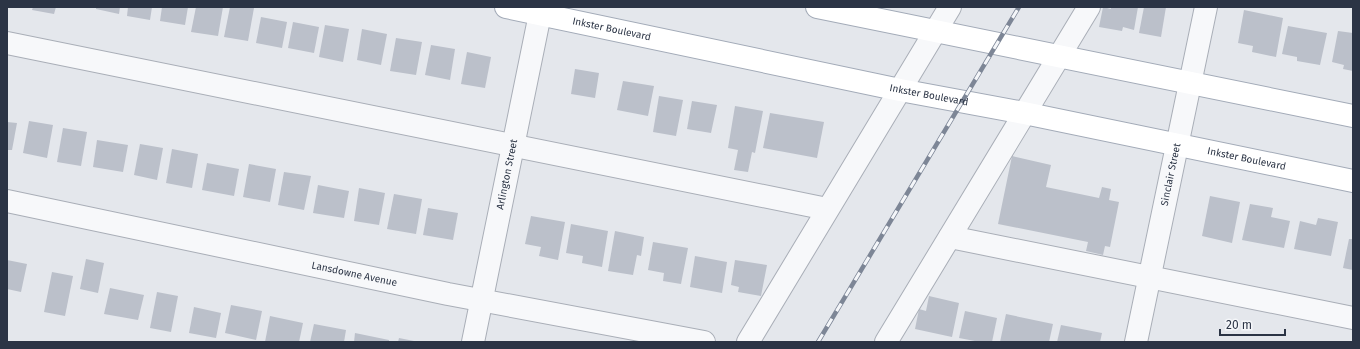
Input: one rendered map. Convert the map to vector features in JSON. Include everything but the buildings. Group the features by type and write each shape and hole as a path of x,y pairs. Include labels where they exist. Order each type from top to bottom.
{"main road":[{"name":"Inkster Boulevard","path":"506,7 541,10 900,90 1024,113 1353,181"},
{"path":"817,7 1353,116"}],"street":[{"path":"748,342 950,7"},
{"path":"886,342 1089,7"},
{"name":"Sinclair Street","path":"1136,342 1176,144 1206,7"},
{"name":"Arlington Street","path":"473,342 541,10"},
{"path":"7,44 827,209"},
{"name":"Lansdowne Avenue","path":"7,201 482,301 704,342"},
{"path":"950,237 1353,318"}],"railway":[{"path":"818,342 1019,7"}]}
